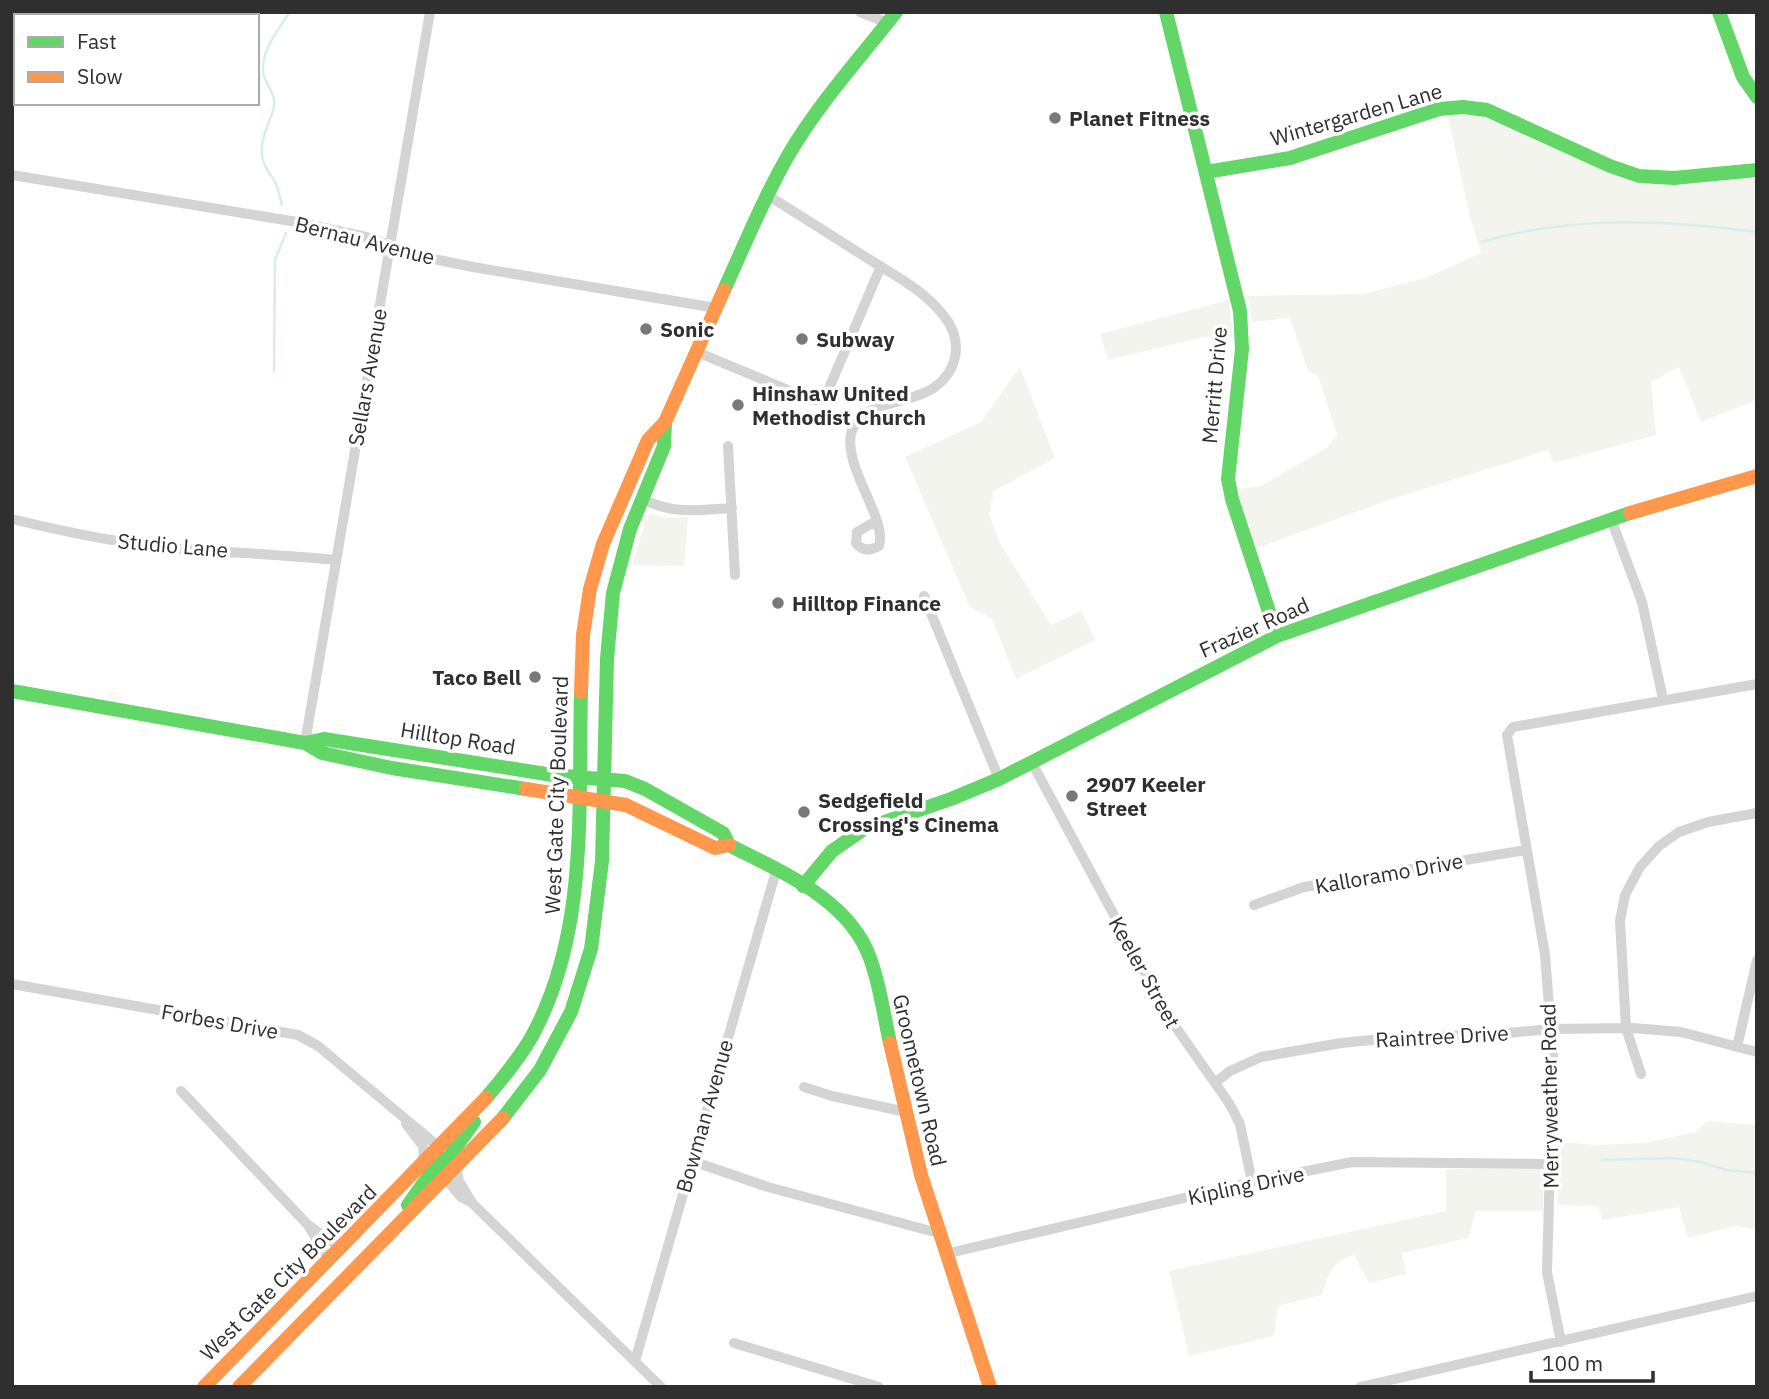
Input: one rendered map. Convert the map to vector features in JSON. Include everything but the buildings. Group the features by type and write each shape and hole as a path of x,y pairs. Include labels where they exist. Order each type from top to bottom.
{"main road":[{"name":"Merritt Drive","path":"1166,12 1240,311 1240,370 1229,460 1230,490 1277,636"},
{"path":"1719,12 1743,77 1757,97"},
{"name":"West Gate City Boulevard","path":"204,1387 494,1090 540,1021 562,963 572,923 579,797 583,635 596,567 611,522 648,440 665,422 768,195 790,153 818,111 892,18"},
{"name":"Wintergarden Lane","path":"1206,172 1290,158 1439,109 1457,106 1487,110 1610,166 1639,176 1674,178 1757,170"},
{"name":"West Gate City Boulevard","path":"239,1387 498,1124 551,1052 571,1012 586,970 596,927 602,861 610,615 623,550 664,446 665,422"},
{"name":"Frazier Road","path":"803,886 832,851 862,830 999,779 1277,636 1611,519 1757,475"},
{"name":"Hilltop Road","path":"12,691 305,743 322,753 392,768 543,794 579,797"},
{"name":"Hilltop Road","path":"305,743 324,739 604,779"},
{"name":"Groometown Road","path":"604,779 625,781 645,789 723,833 729,845 839,909 855,927 866,947 873,969 921,1175 938,1234 990,1387"},
{"name":"Groometown Road","path":"579,797 636,808 715,848 729,845"},
{"path":"444,1178 448,1158 494,1090"},
{"path":"387,1236 433,1171 437,1150"}],"street":[{"name":"Sellars Avenue","path":"305,743 430,12"},
{"path":"860,12 892,18"},
{"name":"Bernau Avenue","path":"12,175 297,222 366,237 389,246 473,267 716,308"},
{"path":"768,195 917,289 943,314 956,343 952,370 938,385 910,400 870,411 859,419 852,430 849,445 852,458 876,521"},
{"path":"696,352 812,400 820,400 827,393 881,266"},
{"path":"728,446 735,575"},
{"path":"642,499 674,511 732,508"},
{"name":"Studio Lane","path":"12,519 77,534 149,545 336,559"},
{"path":"1611,519 1642,602 1663,699 1757,684"},
{"path":"924,596 999,779"},
{"name":"Merryweather Road","path":"1561,1342 1547,1272 1553,1093 1545,955 1507,735 1513,727 1663,699"},
{"name":"Keeler Street","path":"1032,763 1170,1019 1184,1042 1216,1082 1240,1125 1252,1182"},
{"path":"1641,1074 1626,1028 1620,922 1625,895 1640,867 1659,846 1679,832 1708,822 1757,813"},
{"name":"Kalloramo Drive","path":"1254,905 1304,887 1526,850"},
{"name":"Bowman Avenue","path":"635,1362 776,871"},
{"path":"1737,1047 1757,960"},
{"name":"Forbes Drive","path":"12,984 298,1035 318,1045 432,1141 437,1150"},
{"name":"Raintree Drive","path":"1216,1082 1230,1071 1261,1056 1340,1043 1413,1036 1626,1028 1681,1032 1757,1052"},
{"path":"804,1087 906,1112"},
{"path":"181,1091 307,1224 341,1248"},
{"name":"Forbes Drive","path":"401,1117 423,1146 424,1163"},
{"path":"692,1161 768,1187 938,1234"},
{"name":"Kipling Drive","path":"946,1254 1252,1182 1352,1162 1552,1164"},
{"path":"456,1166 459,1181 471,1202 661,1387"},
{"path":"444,1178 461,1197 471,1202"},
{"path":"307,1224 329,1260"},
{"path":"1360,1387 1757,1296"},
{"path":"734,1343 879,1387"}],"shaded area":[{"path":"1460,114 1489,120 1625,180 1674,185 1757,178 1757,400 1701,422 1679,367 1651,382 1656,435 1554,463 1548,450 1395,498 1257,548 1237,489 1261,486 1327,448 1337,435 1318,376 1308,371 1290,318 1252,322 1248,296 1363,294 1425,278 1481,253 1470,217 1448,116"},
{"path":"1229,300 1233,337 1213,335 1108,360 1100,334"},
{"path":"1020,367 1055,458 994,491 989,514 1000,543 1051,625 1081,611 1095,640 1016,679 992,619 970,607 905,457 981,422"},
{"path":"652,514 665,518 688,517 684,566 632,565 646,519"},
{"path":"1707,1121 1757,1125 1757,1230 1736,1226 1688,1238 1679,1207 1602,1220 1598,1206 1557,1205 1560,1142 1594,1145 1644,1143 1695,1132"},
{"path":"1539,1168 1544,1174 1543,1211 1476,1211 1468,1238 1402,1253 1406,1274 1369,1283 1354,1255 1347,1257 1332,1269 1322,1295 1278,1306 1274,1336 1189,1356 1169,1271 1446,1211 1446,1169"}],"waterway":[{"path":"282,205 276,184 262,155 264,137 274,107 273,95 263,68 266,51 290,12"},
{"path":"1482,242 1550,227 1619,222 1757,232"},
{"path":"274,371 275,260 286,233"},
{"path":"1602,1160 1674,1158 1701,1162 1726,1170 1757,1173"}],"traffic: fast":[{"path":"724,290 789,154 827,99 896,12"},
{"path":"1166,12 1240,311 1242,349 1228,479 1232,499 1277,636"},
{"path":"1719,12 1743,77 1757,97"},
{"path":"1206,172 1290,158 1439,109 1463,107 1487,110 1610,166 1639,176 1674,178 1757,170"},
{"path":"503,1118 540,1070 571,1012 591,949 602,861 607,659 613,593 630,529 664,446 665,422"},
{"path":"803,886 832,851 864,829 999,779 1277,636 1630,513"},
{"path":"12,691 305,743 322,753 392,768 526,789"},
{"path":"486,1098 531,1038 550,998 563,956 577,869 581,692"},
{"path":"305,743 324,739 553,775 625,781 645,789 723,833 729,845 791,877 830,903 846,919 860,937 870,958 890,1043"},
{"path":"445,1178 448,1158 474,1122"},
{"path":"408,1205 435,1167 437,1150"}],"traffic: slow":[{"path":"581,692 583,635 590,589 603,544 648,440 665,422 724,290"},
{"path":"1630,513 1757,476"},
{"path":"526,789 626,805 715,848 729,845"},
{"path":"890,1043 921,1175 990,1387"},
{"path":"204,1387 486,1098"},
{"path":"239,1387 503,1118"}],"place":[{"name":"Planet Fitness","path":"1055,118"},
{"name":"Sonic","path":"646,329"},
{"name":"Subway","path":"802,339"},
{"name":"Hinshaw United Methodist Church","path":"738,405"},
{"name":"Hilltop Finance","path":"778,603"},
{"name":"Taco Bell","path":"535,677"},
{"name":"2907 Keeler Street","path":"1072,796"},
{"name":"Sedgefield Crossing's Cinema","path":"804,812"}]}
